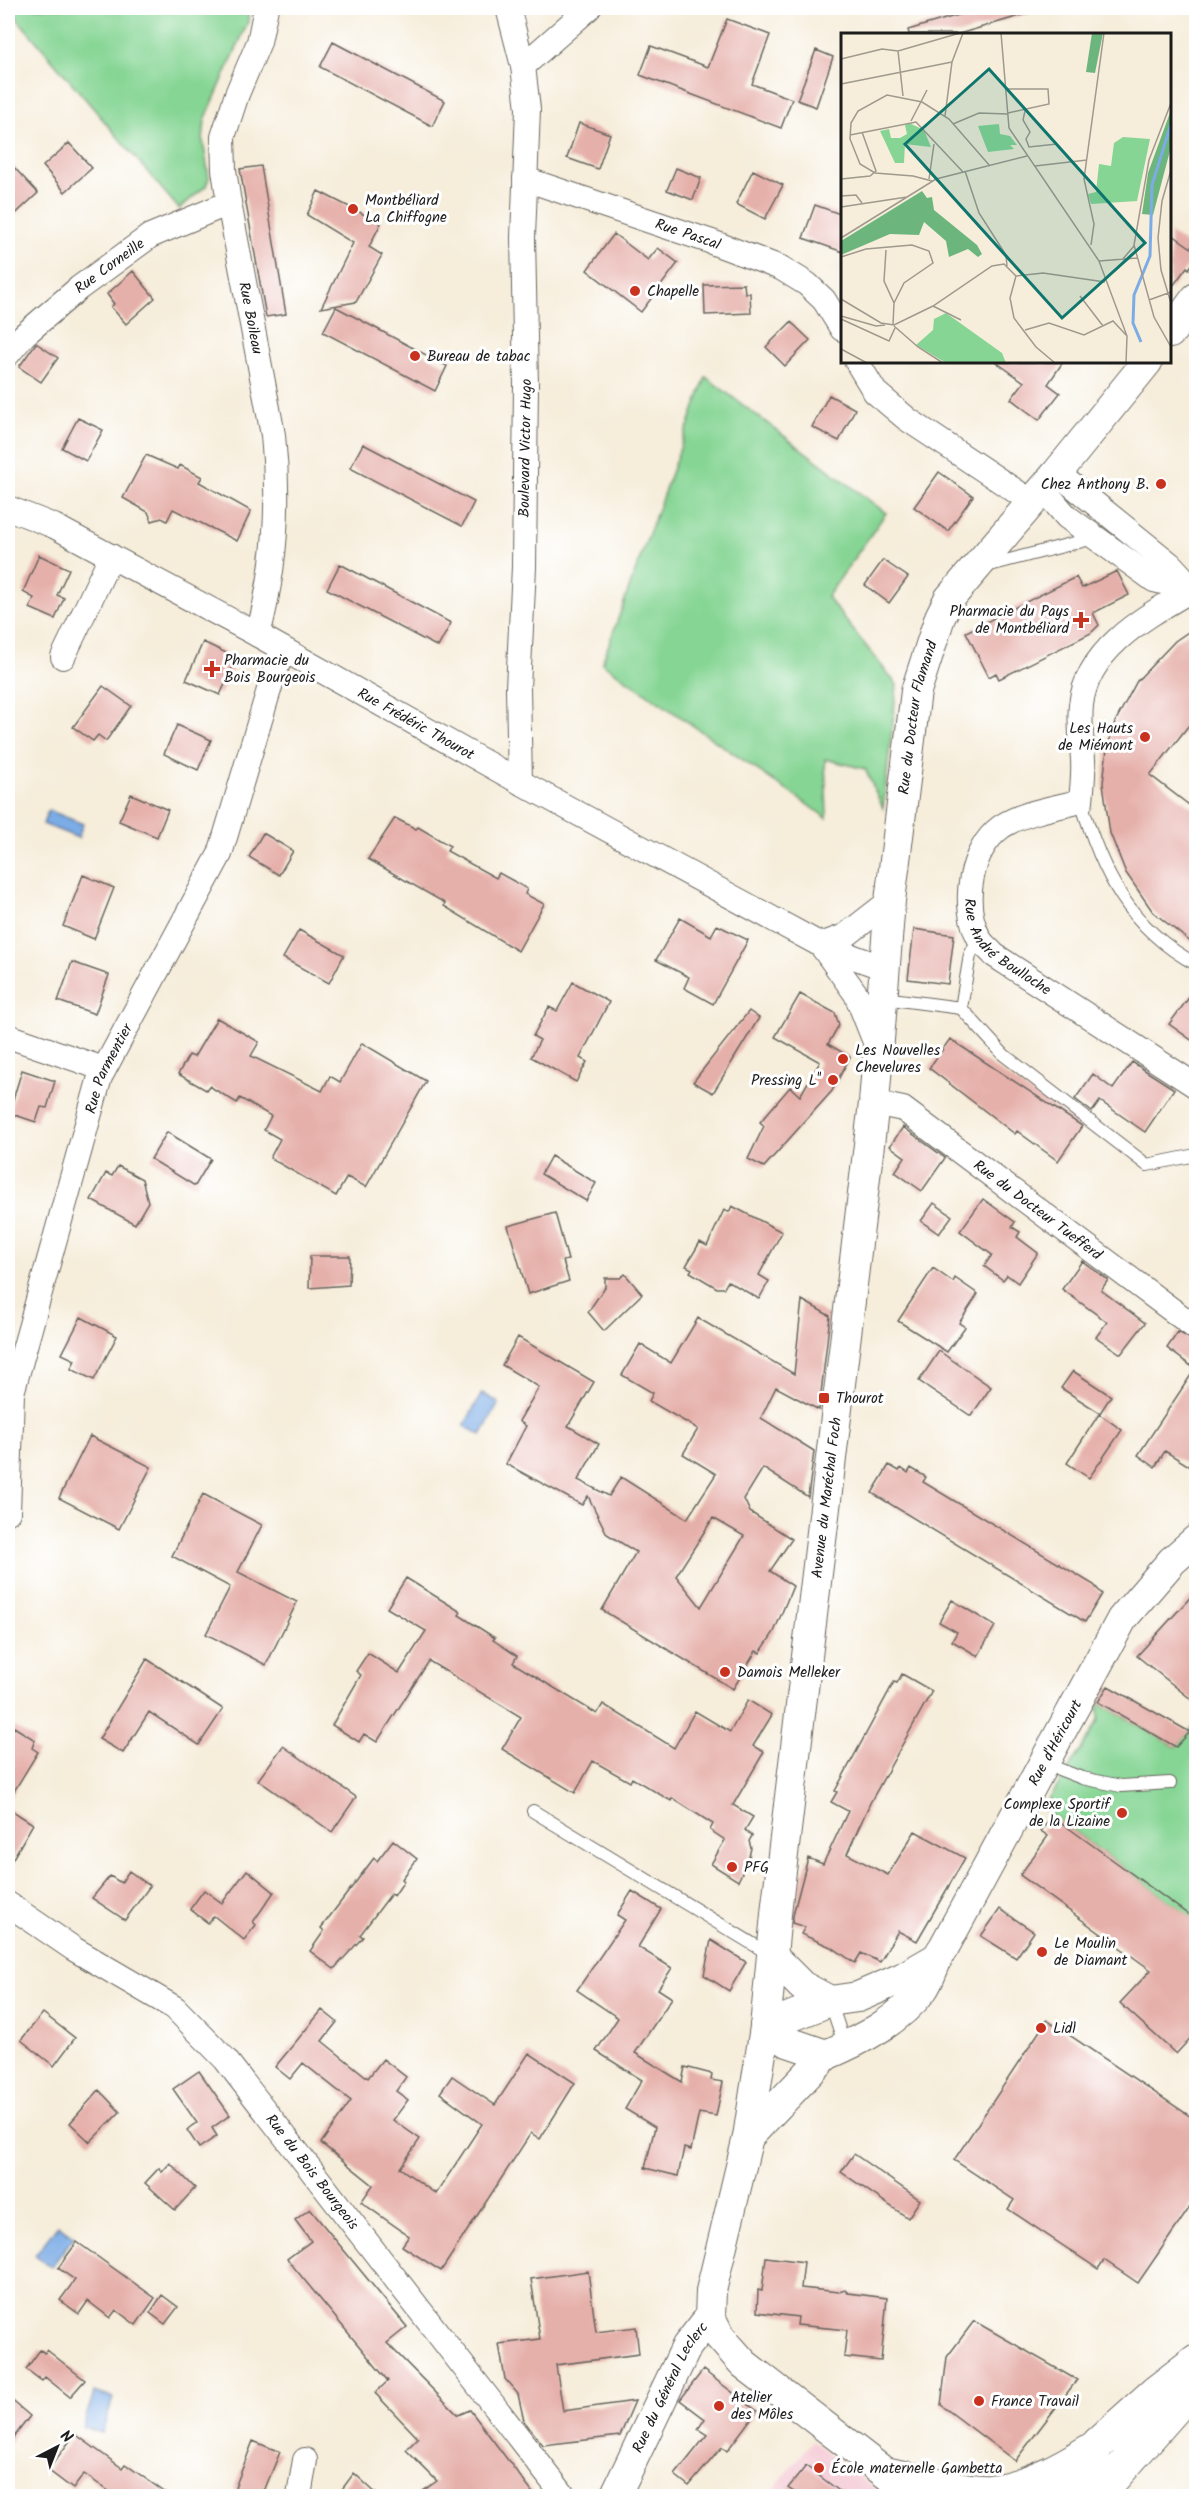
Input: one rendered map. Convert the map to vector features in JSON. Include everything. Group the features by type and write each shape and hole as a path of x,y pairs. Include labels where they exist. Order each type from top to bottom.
{"main road":[{"path":"1060,2496 1099,2443 1156,2392 1197,2361"},
{"path":"1097,2496 1197,2384"}],"street":[{"name":"Rue Boileau","path":"258,635 267,603 275,522 277,471 273,435 229,203 224,170 224,137 237,94 259,42 266,8"},
{"name":"Boulevard Victor Hugo","path":"508,8 523,66 528,109 525,179 524,567 518,688 520,782"},
{"path":"523,66 589,8"},
{"name":"Rue Pascal","path":"525,179 709,241 789,273 807,284 841,320"},
{"name":"Rue Corneille","path":"8,354 24,335 79,288 150,236 229,203"},
{"path":"1171,332 1197,298"},
{"path":"858,363 875,392 907,419 1044,488 1170,564 1195,591"},
{"name":"Rue du Docteur Flamand","path":"884,968 916,691 939,617 949,599 973,569 1044,488 1146,363"},
{"path":"1044,488 1067,517 1154,580 1195,591"},
{"name":"Rue Frédéric Thourot","path":"8,508 54,526 258,635 520,782 821,945 884,968"},
{"path":"63,657 111,556"},
{"path":"1081,801 1084,763 1081,702 1089,679 1106,652 1124,634 1195,591"},
{"name":"Rue Parmentier","path":"8,1512 12,1393 104,1068 220,854 274,673 284,650"},
{"name":"Rue André Boulloche","path":"1081,801 1017,819 1001,827 983,845 973,869 969,909 979,938 994,955 1197,1086"},
{"path":"821,945 845,936 890,901"},
{"name":"Rue Frédéric Thourot","path":"821,945 856,994 879,1053"},
{"name":"Avenue du Maréchal Foch","path":"765,2026 874,1103 884,998 884,968"},
{"path":"8,1036 104,1068"},
{"name":"Rue du Docteur Tuefferd","path":"874,1103 903,1109 1197,1328"},
{"name":"Rue d'Héricourt","path":"836,2050 878,2030 925,1987 935,1959 944,1947 1122,1619 1172,1561 1197,1540"},
{"name":"Rue du Bois Bourgeois","path":"8,1904 74,1949 176,2008 225,2059 564,2496"},
{"path":"772,1956 802,1986 830,2001"},
{"name":"Rue d'Héricourt","path":"765,2026 830,2001 858,1997 902,1978 935,1959"},
{"path":"765,2026 788,2042 836,2050"},
{"name":"Rue du Général Leclerc","path":"615,2496 687,2346 710,2317 711,2290 748,2138 765,2026"},
{"name":"Rue du Général Leclerc","path":"748,2138 836,2050"},
{"path":"710,2317 720,2337 744,2364 915,2496"},
{"path":"886,2473 991,2493 1032,2480 1064,2465 1099,2443"},
{"path":"299,2496 305,2460"}],"lane":[{"path":"973,569 1094,538"},
{"path":"1081,801 1095,847 1121,897 1161,940 1197,964"},
{"path":"962,1008 970,955 979,938"},
{"path":"884,998 962,1008 1004,1055 1147,1165 1197,1155"},
{"path":"1043,1763 1082,1778 1121,1786 1170,1783"},
{"path":"533,1811 772,1956"},
{"path":"830,2001 836,2050"}],"shaded area":[{"name":"École maternelle Gambetta","path":"812,2440 885,2496 769,2496"}],"green space":[{"path":"8,8 249,8 248,22 205,120 203,141 209,178 206,186 179,209"},
{"path":"706,377 886,513 827,597 897,685 883,808 865,769 825,759 827,818 602,663"},
{"name":"Complexe Sportif de la Lizaine","path":"1098,1702 1176,1747 1196,1724 1196,1921 1043,1809 1099,1721"}],"water":[{"path":"48,810 83,824 78,838 43,824"},
{"path":"482,1393 499,1403 481,1435 464,1426"},
{"path":"58,2225 74,2237 51,2267 35,2255"},
{"path":"94,2392 113,2398 102,2433 83,2427"}],"building":[{"path":"982,8 1032,8 1033,12 962,33 909,33 908,30"},
{"path":"727,19 770,35 752,84 792,99 781,128 640,75 651,46 708,67"},
{"path":"333,42 445,101 432,126 320,67"},
{"path":"816,50 833,57 816,107 797,100"},
{"path":"579,123 610,134 598,169 567,158"},
{"path":"69,143 92,168 65,192 43,166"},
{"path":"8,161 38,193 8,221"},
{"path":"261,166 286,314 266,317 240,169"},
{"path":"676,168 701,178 693,200 667,190"},
{"path":"753,170 783,185 765,219 736,204"},
{"path":"318,191 381,223 369,247 382,255 356,302 321,308 353,243 307,215"},
{"path":"815,205 841,214 841,251 803,238"},
{"name":"Chapelle","path":"614,234 648,260 658,248 678,263 641,312 587,270"},
{"path":"1171,234 1197,252 1197,257 1189,269 1187,267 1171,289"},
{"path":"133,271 155,298 126,324 111,307 114,304 107,294"},
{"path":"744,284 745,293 750,293 751,313 705,315 704,285"},
{"path":"336,307 447,366 435,391 323,332"},
{"path":"791,322 810,340 785,366 766,347"},
{"path":"36,343 58,358 41,382 19,367"},
{"path":"997,363 1062,363 1048,384 1060,393 1039,420 1011,399 1024,382"},
{"path":"829,395 855,409 839,441 812,427"},
{"path":"78,418 103,430 86,461 62,448"},
{"path":"363,444 474,502 462,526 350,468"},
{"path":"146,455 178,469 180,465 202,477 199,482 251,511 237,541 173,509 167,521 162,518 152,521 148,512 123,498"},
{"path":"939,472 973,496 948,531 914,507"},
{"path":"39,555 69,569 57,595 64,598 55,619 30,608 34,598 23,592"},
{"path":"883,560 908,577 889,603 865,585"},
{"path":"340,564 451,623 438,647 327,589"},
{"path":"1117,571 1129,595 1093,613 1099,625 1091,633 999,679 996,673 989,677 966,632 1076,577 1082,588"},
{"name":"Les Hauts de Miémont","path":"1197,626 1197,731 1189,725 1150,775 1197,811 1197,947 1153,912 1126,873 1110,833 1103,783 1107,749 1115,722 1137,681 1175,641"},
{"name":"Pharmacie du Bois Bourgeois","path":"203,642 237,658 220,695 186,680"},
{"path":"103,686 131,706 106,741 98,735 93,741 73,727"},
{"path":"177,725 211,740 198,770 164,754"},
{"path":"131,794 168,810 157,837 119,821"},
{"path":"395,818 416,829 418,827 450,846 447,851 496,878 499,873 517,883 527,889 525,894 544,904 518,951 444,906 445,903 368,859"},
{"path":"263,833 293,851 279,875 249,857"},
{"path":"83,875 114,888 94,939 63,926"},
{"path":"680,918 711,936 717,925 748,940 713,1004 684,988 689,977 656,960"},
{"path":"914,929 954,935 948,984 908,979"},
{"path":"299,930 344,955 329,983 283,958"},
{"path":"72,962 109,975 95,1014 58,1001"},
{"path":"573,982 609,1002 580,1058 587,1062 576,1082 531,1057 540,1040 533,1036 549,1007 557,1011"},
{"path":"1197,987 1197,1044 1169,1024"},
{"path":"800,994 835,1013 839,1025 828,1044 850,1057 832,1091 764,1167 748,1159 764,1126 760,1122 790,1087 800,1096 820,1062 775,1037"},
{"path":"749,1011 759,1018 713,1093 693,1082"},
{"path":"217,1018 259,1042 251,1056 322,1091 330,1076 340,1082 362,1043 426,1081 366,1187 347,1177 336,1196 270,1158 280,1139 264,1130 271,1116 240,1098 237,1103 209,1086 206,1090 178,1074 189,1055 194,1057"},
{"path":"950,1039 1082,1126 1058,1161 1017,1131 1015,1134 929,1068"},
{"path":"1132,1062 1174,1089 1145,1132 1100,1101 1092,1112 1075,1099 1093,1074 1113,1089"},
{"path":"22,1070 55,1081 47,1108 41,1107 36,1122 9,1113"},
{"path":"903,1127 945,1158 922,1191 895,1172 905,1157 890,1146"},
{"path":"167,1132 211,1159 195,1186 151,1159"},
{"path":"551,1156 596,1183 586,1201 541,1174"},
{"path":"118,1166 142,1179 148,1202 135,1224 91,1200 106,1173 112,1176"},
{"path":"983,1199 1015,1222 1012,1227 1020,1232 1017,1237 1038,1253 1018,1283 1007,1275 1003,1280 984,1266 992,1255 960,1231"},
{"path":"934,1203 952,1216 939,1234 921,1221"},
{"path":"732,1206 782,1232 759,1275 769,1281 759,1299 728,1281 724,1288 717,1288 690,1272 692,1269 686,1266 700,1242 707,1246 724,1210 729,1212"},
{"path":"555,1213 568,1260 563,1261 569,1281 528,1294 508,1226"},
{"path":"310,1256 350,1256 349,1285 309,1288"},
{"path":"1082,1261 1108,1280 1101,1290 1145,1323 1121,1354 1096,1337 1107,1322 1062,1289"},
{"path":"933,1268 953,1282 955,1278 978,1294 959,1323 965,1327 947,1352 898,1321"},
{"path":"625,1274 642,1294 604,1331 588,1312 605,1287 605,1278 620,1278"},
{"path":"802,1300 830,1316 819,1410 776,1387 761,1418 814,1451 808,1497 763,1468 744,1499 750,1512 792,1539 770,1571 793,1586 774,1632 760,1653 756,1651 733,1689 602,1610 636,1552 607,1534 588,1496 582,1505 506,1464 526,1426 519,1421 539,1387 502,1365 518,1337 594,1382 568,1426 599,1444 578,1480 609,1496 621,1477 687,1519 716,1474 683,1454 698,1429 649,1401 653,1393 622,1375 640,1344 671,1363 698,1318 794,1374","holes":["713,1518 744,1536 701,1607 676,1576"]},
{"path":"81,1317 117,1336 94,1380 71,1369 75,1360 62,1354"},
{"path":"1178,1332 1197,1342 1197,1471 1165,1451 1155,1467 1138,1455 1195,1369 1167,1348"},
{"path":"939,1351 991,1387 971,1416 919,1381"},
{"path":"1073,1371 1111,1396 1100,1413 1061,1388"},
{"path":"1099,1414 1122,1430 1089,1478 1067,1463"},
{"path":"90,1436 151,1467 119,1529 59,1498"},
{"path":"889,1465 899,1471 901,1468 908,1473 911,1468 926,1477 923,1482 1094,1585 1102,1594 1085,1622 872,1493"},
{"path":"203,1494 262,1525 238,1572 297,1602 266,1665 206,1634 230,1587 172,1556"},
{"path":"406,1578 461,1612 459,1615 495,1638 493,1640 517,1656 513,1663 597,1714 603,1704 674,1748 695,1711 730,1732 748,1700 772,1715 753,1746 764,1752 733,1805 753,1817 745,1830 752,1836 749,1841 751,1848 748,1861 738,1881 711,1864 725,1840 710,1830 713,1824 672,1798 671,1801 632,1778 630,1782 593,1761 575,1793 502,1749 521,1717 429,1661 377,1742 364,1734 359,1742 332,1725 361,1675 356,1671 368,1653 399,1673 426,1631 387,1608"},
{"path":"1197,1590 1197,1704 1137,1656"},
{"path":"952,1600 995,1626 978,1656 952,1641 957,1632 939,1622"},
{"path":"147,1659 223,1709 199,1745 149,1712 123,1753 99,1739"},
{"path":"902,1674 932,1691 870,1803 847,1854 888,1875 915,1831 965,1858 917,1941 898,1931 880,1962 861,1953 855,1963 833,1948 801,1934 805,1927 792,1923 808,1858 823,1864 848,1811 831,1802 837,1792 835,1791 894,1682 897,1683"},
{"path":"1108,1686 1190,1732 1176,1747 1098,1702"},
{"path":"14,1727 35,1740 32,1748 38,1752 8,1801 8,1739"},
{"path":"283,1746 356,1797 332,1832 258,1780"},
{"path":"8,1808 33,1824 8,1867"},
{"path":"1052,1816 1197,1921 1197,2031 1176,2054 1120,2003 1151,1970 1020,1875 1048,1836 1041,1831"},
{"path":"393,1840 417,1859 402,1879 404,1881 394,1896 391,1894 360,1935 363,1937 334,1969 310,1951 324,1931 321,1928 374,1858 377,1861"},
{"path":"247,1870 274,1892 253,1922 256,1925 244,1940 214,1916 208,1923 190,1909 204,1890 222,1903"},
{"path":"129,1871 150,1886 125,1920 92,1898 110,1876 121,1883"},
{"path":"632,1891 661,1909 638,1947 672,1968 658,1989 672,1998 635,2053 682,2082 685,2067 712,2074 711,2080 723,2082 716,2116 699,2113 691,2150 684,2148 678,2176 645,2168 655,2127 625,2109 642,2080 596,2051 618,2018 577,1990 625,1920 617,1915"},
{"path":"1000,1909 1034,1932 1016,1958 981,1936"},
{"path":"711,1940 746,1962 729,1991 704,1975"},
{"path":"322,2010 337,2022 322,2041 368,2078 383,2059 406,2077 396,2091 408,2100 393,2120 420,2139 400,2168 436,2194 482,2124 440,2093 452,2076 495,2105 529,2053 575,2083 540,2139 531,2133 441,2271 402,2246 409,2236 361,2202 373,2185 321,2143 351,2101 303,2063 290,2079 275,2067"},
{"path":"43,2013 75,2038 54,2066 21,2040"},
{"path":"1047,2020 1197,2121 1197,2197 1138,2283 1104,2260 1098,2269 1008,2209 1014,2200 954,2160"},
{"path":"199,2071 230,2115 212,2128 217,2136 199,2148 187,2130 197,2123 173,2089"},
{"path":"99,2090 120,2112 90,2142 70,2123"},
{"path":"854,2154 920,2200 908,2218 841,2172"},
{"path":"170,2163 195,2188 175,2210 145,2183 159,2168 162,2172"},
{"path":"310,2209 407,2327 387,2343 458,2415 470,2410 535,2496 416,2496 437,2481 406,2450 418,2438 375,2393 388,2381 287,2259 311,2241 295,2220"},
{"path":"77,2242 155,2298 136,2325 116,2310 110,2318 88,2301 79,2314 60,2300 75,2280 58,2268"},
{"path":"766,2257 804,2262 801,2288 839,2292 845,2290 848,2293 887,2298 881,2361 844,2357 847,2330 797,2325 798,2317 757,2312 758,2290 762,2291"},
{"path":"588,2271 596,2332 636,2327 639,2354 556,2365 563,2411 635,2401 620,2436 543,2445 524,2421 518,2394 505,2379 499,2344 540,2339 531,2279"},
{"path":"162,2295 178,2307 165,2324 150,2313"},
{"path":"974,2321 1077,2380 1015,2461 941,2405 947,2357"},
{"path":"40,2350 45,2353 47,2350 85,2380 70,2397 45,2377 42,2381 26,2369"},
{"name":"Atelier des Môles","path":"703,2370 757,2411 727,2451 722,2447 689,2486 675,2475 707,2435 698,2429 705,2419 680,2400"},
{"path":"8,2397 30,2416 8,2445"},
{"path":"75,2434 122,2468 125,2464 170,2496 116,2496 84,2474 73,2489 48,2470"},
{"path":"253,2441 280,2452 262,2496 250,2496 234,2490"},
{"path":"806,2466 846,2496 800,2496 788,2488"},
{"path":"354,2473 379,2496 337,2496"}],"place":[{"name":"Montbéliard La Chiffogne","path":"353,209"},
{"name":"Chapelle","path":"635,291"},
{"name":"Bureau de tabac","path":"415,356"},
{"name":"Chez Anthony B.","path":"1161,484"},
{"name":"Pharmacie du Pays de Montbéliard","path":"1081,620"},
{"name":"Pharmacie du Bois Bourgeois","path":"212,669"},
{"name":"Les Hauts de Miémont","path":"1145,737"},
{"name":"Les Nouvelles Chevelures","path":"843,1059"},
{"name":"Pressing L''","path":"833,1080"},
{"name":"Thourot","path":"824,1398"},
{"name":"Damois Melleker","path":"725,1672"},
{"name":"Complexe Sportif de la Lizaine","path":"1122,1813"},
{"name":"PFG","path":"732,1867"},
{"name":"Le Moulin de Diamant","path":"1042,1952"},
{"name":"Lidl","path":"1041,2028"},
{"name":"France Travail","path":"979,2401"},
{"name":"Atelier des Môles","path":"719,2406"},
{"name":"École maternelle Gambetta","path":"819,2468"}]}
